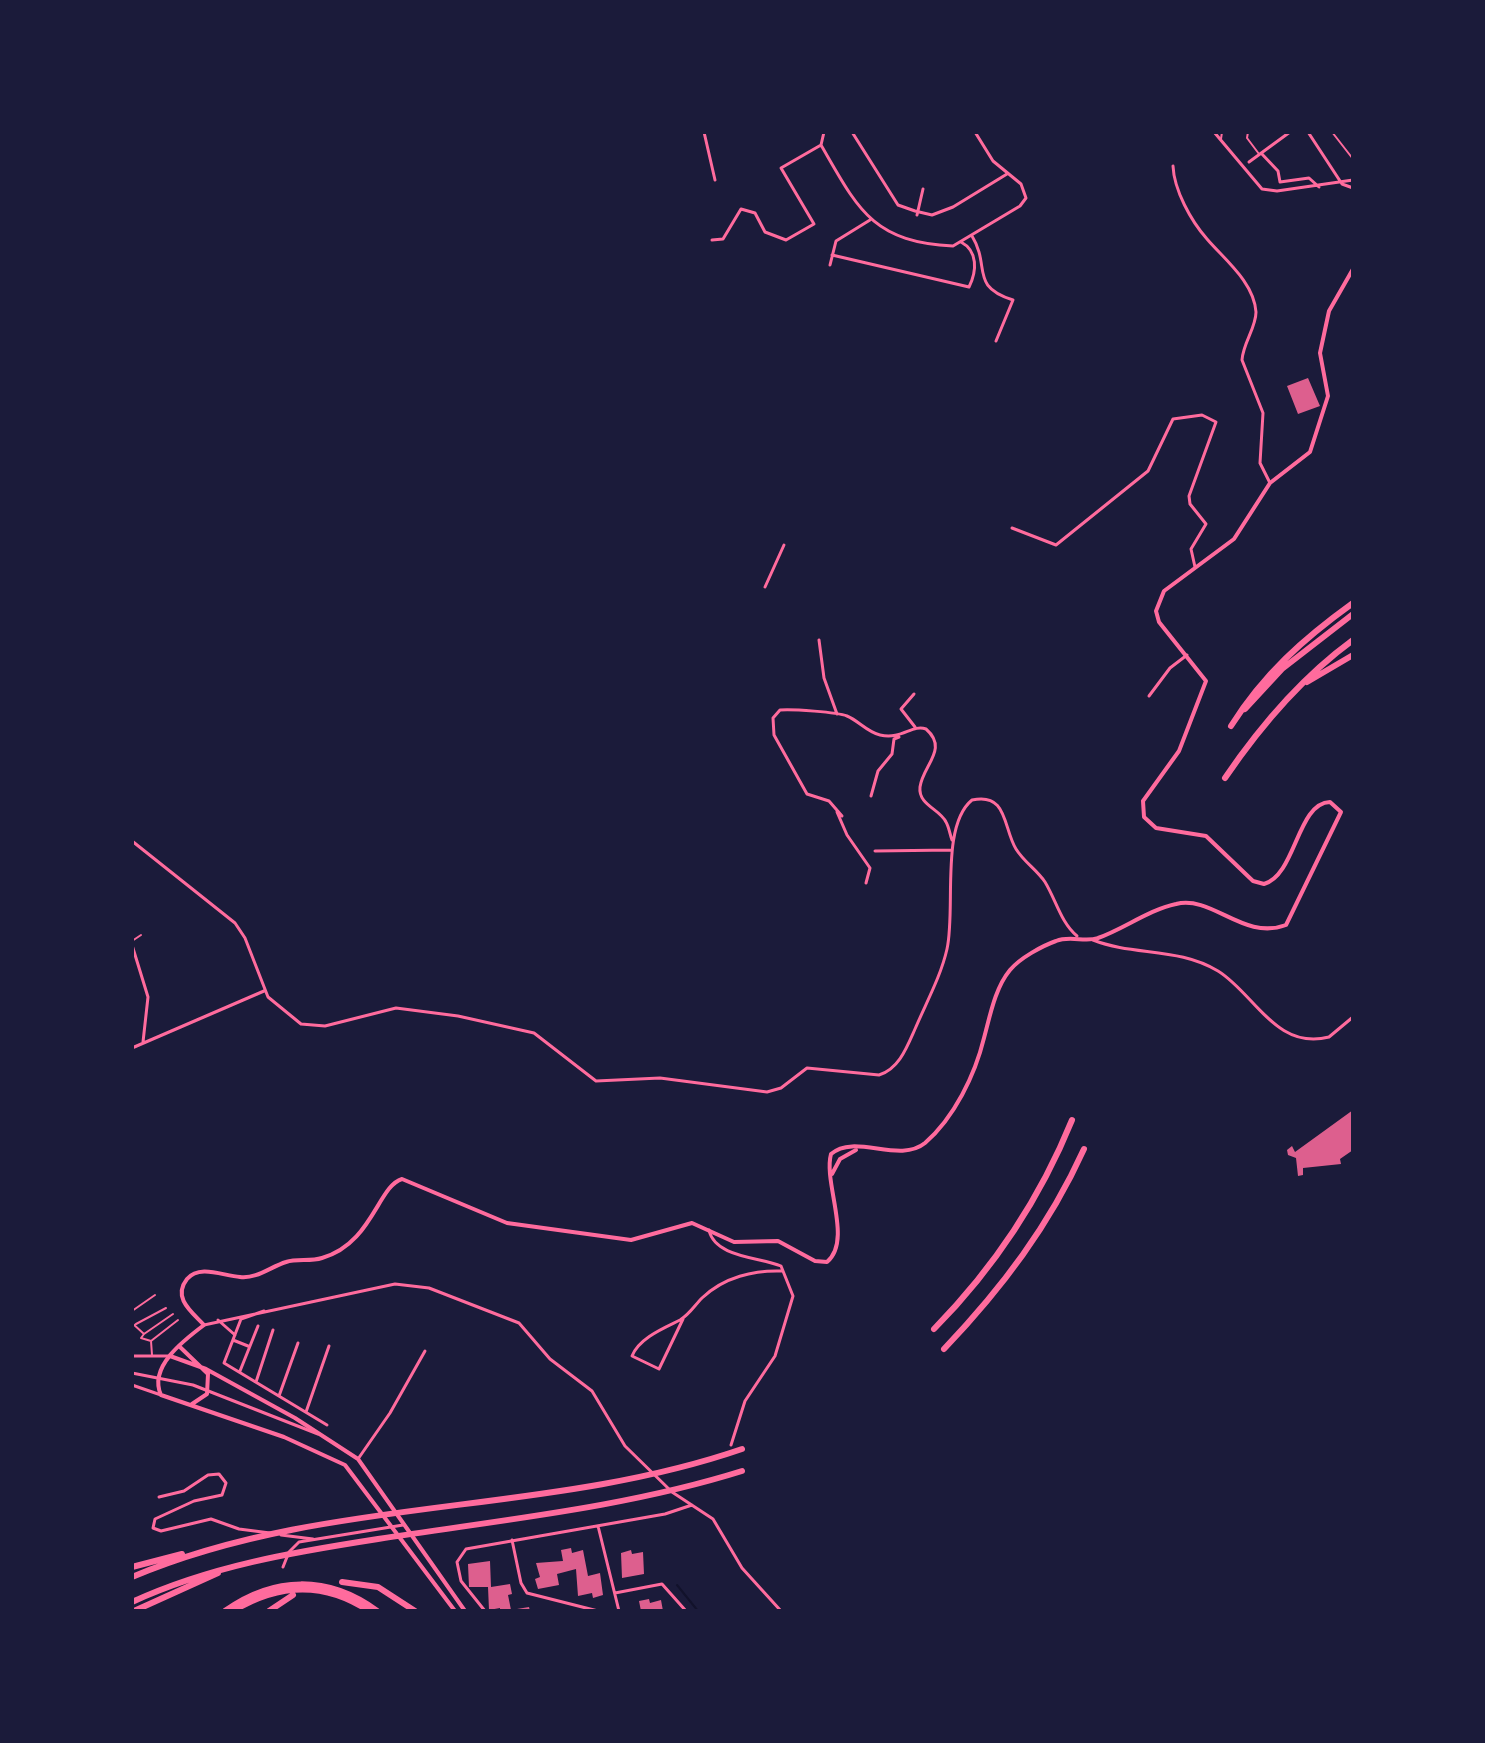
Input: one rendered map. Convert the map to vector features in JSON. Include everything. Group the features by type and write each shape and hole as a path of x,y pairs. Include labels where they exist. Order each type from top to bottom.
{"highway":[{"path":"1353,603 1270,672 1254,690 1231,726 1282,669 1353,614"},
{"path":"1225,778 1251,740 1300,685 1353,640"},
{"path":"1300,685 1353,655"},
{"path":"934,1329 989,1267 1017,1227 1042,1186 1072,1120"},
{"path":"944,1349 993,1296 1028,1250 1053,1211 1084,1149"},
{"path":"132,1567 307,1528 659,1472 742,1449"},
{"path":"132,1602 236,1565 310,1549 665,1493 742,1471"},
{"path":"132,1577 193,1552"},
{"path":"134,1611 236,1565"},
{"path":"342,1582 378,1587 415,1611"},
{"path":"225,1611 260,1591 300,1583 334,1588 377,1611"},
{"path":"233,1611 273,1592 301,1587 332,1592 369,1611"},
{"path":"269,1611 293,1595"}],"street":[{"path":"704,132 715,180"},
{"path":"824,132 821,145 870,220 887,231 941,245 960,242 972,236 1020,206 1026,198 1021,184 993,161 975,132"},
{"path":"852,132 898,205 917,214 932,215 953,207 1007,174"},
{"path":"1214,132 1262,189 1319,187 1353,180"},
{"path":"1221,140 1222,132"},
{"path":"1248,132 1247,138 1278,171 1280,182 1309,178 1319,187"},
{"path":"1249,162 1290,132"},
{"path":"1308,132 1342,184 1353,188"},
{"path":"1332,132 1353,159"},
{"path":"712,240 723,239 741,209 755,213 765,232 786,240 814,224 781,168 821,145"},
{"path":"1173,166 1177,188 1202,233 1231,262 1254,304 1255,320 1242,360 1263,413 1260,463 1270,483"},
{"path":"917,214 923,189"},
{"path":"830,265 836,241 870,220"},
{"path":"972,236 981,250 981,276 992,293 1013,300 996,341"},
{"path":"832,255 969,287 974,258 967,246 960,242"},
{"path":"1093,940 1181,903 1255,929 1286,925 1341,816 1335,804 1319,804 1279,874 1264,884 1253,881 1206,836 1156,828 1147,822 1142,811 1143,801 1179,751 1189,720 1206,687 1202,672 1159,622 1156,611 1164,591 1239,533 1270,483 1307,455 1313,446 1328,396 1321,348 1333,302 1353,269"},
{"path":"1012,528 1056,545 1146,473 1173,419 1202,415 1216,422 1189,496 1190,504 1206,524 1191,549 1195,567"},
{"path":"765,587 784,545"},
{"path":"819,640 824,678 837,714"},
{"path":"1149,696 1170,668 1188,655"},
{"path":"914,694 901,709 915,727 930,732 936,749 921,794 925,803 946,820 953,844"},
{"path":"842,816 823,798 807,794 772,727 780,710 837,714 852,718 878,734 901,736"},
{"path":"871,796 878,771 892,754 894,739 915,727"},
{"path":"132,841 235,923 245,938 265,991 286,1015 310,1026 325,1026 396,1008 520,1028 544,1040 585,1076 602,1082 660,1078 767,1092 781,1088 807,1068 879,1075 892,1069 903,1053 945,955 951,919 952,850 968,803 982,799 997,804 1004,813 1015,847 1044,880 1070,930 1077,936"},
{"path":"835,807 847,835 870,868 866,883"},
{"path":"875,851 952,850"},
{"path":"141,935 132,943 148,997 143,1042"},
{"path":"204,1325 182,1297 182,1289 190,1276 209,1271 247,1277 286,1262 316,1260 338,1252 366,1227 391,1185 402,1179 507,1223 623,1240 647,1238 685,1223 709,1229 734,1242 778,1241 815,1261 827,1262 834,1254 837,1239 829,1161 834,1151 913,1150 931,1137 964,1093 994,1003 1011,969 1057,940 1077,936 1105,945 1176,954 1206,965 1227,977 1267,1019 1297,1035 1329,1037 1353,1017"},
{"path":"132,1048 265,991"},
{"path":"832,1176 844,1155 862,1149"},
{"path":"709,1229 711,1237 720,1245 741,1256 781,1266 793,1296 779,1345 760,1382 745,1401 731,1445"},
{"path":"683,1319 665,1325 634,1349 632,1356 659,1369 683,1319 704,1295 734,1278 757,1271 782,1271"},
{"path":"161,1395 158,1377 170,1356 204,1325 382,1285 429,1288 519,1323 550,1359 585,1384 600,1402 622,1443 664,1485 713,1519 742,1568 781,1611"},
{"path":"132,1311 155,1295"},
{"path":"144,1334 134,1324 166,1308"},
{"path":"265,1309 262,1314 241,1319 224,1363 327,1425"},
{"path":"151,1341 141,1338 173,1314"},
{"path":"151,1341 178,1320"},
{"path":"218,1320 235,1335"},
{"path":"240,1372 258,1326"},
{"path":"256,1382 273,1330"},
{"path":"233,1340 250,1347"},
{"path":"151,1341 152,1357"},
{"path":"279,1396 298,1343"},
{"path":"306,1412 329,1346"},
{"path":"180,1347 206,1369 358,1459 465,1611"},
{"path":"358,1459 390,1413 425,1351"},
{"path":"132,1356 170,1356 206,1369"},
{"path":"190,1405 201,1400 208,1390 206,1369"},
{"path":"132,1373 208,1390 318,1434"},
{"path":"132,1385 284,1437 339,1461 355,1474 455,1611"},
{"path":"159,1497 184,1491 208,1475 219,1474 226,1483 222,1495 194,1501 155,1519 153,1528 161,1531 211,1519 239,1529 313,1539"},
{"path":"485,1611 461,1581 458,1558 466,1549 665,1514 692,1505"},
{"path":"283,1567 295,1544 403,1525"},
{"path":"598,1526 619,1611"},
{"path":"512,1540 521,1583 527,1593 598,1611"},
{"path":"615,1593 659,1583 668,1587 686,1611"}],"building":[{"path":"1308,378 1320,406 1298,414 1287,386"},
{"path":"1353,1110 1353,1150 1340,1159 1341,1164 1303,1168 1303,1175 1298,1176 1296,1158 1288,1155 1287,1150 1292,1146 1295,1152"},
{"path":"571,1548 572,1553 583,1550 588,1576 600,1573 603,1595 593,1598 592,1593 578,1596 576,1569 557,1574 559,1585 538,1589 535,1579 540,1577 536,1563 563,1561 561,1550"},
{"path":"631,1550 632,1554 643,1552 644,1574 622,1578 621,1553"},
{"path":"490,1561 491,1587 510,1584 512,1594 508,1595 511,1610 529,1607 530,1611 489,1610 488,1587 469,1587 468,1564"},
{"path":"649,1599 650,1603 661,1600 663,1611 641,1611 639,1601"}],"waterway":[{"path":"677,1585 698,1611"}]}
